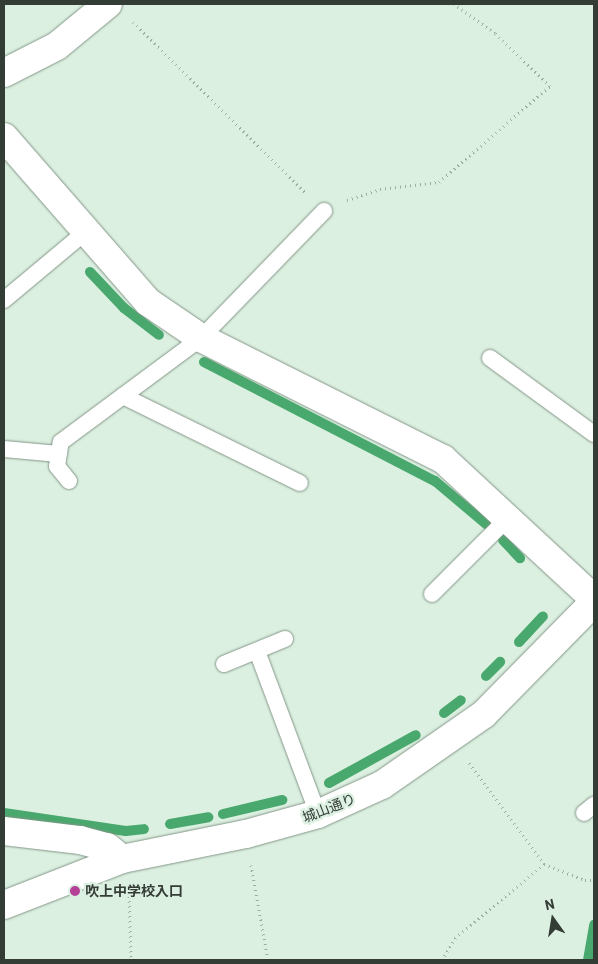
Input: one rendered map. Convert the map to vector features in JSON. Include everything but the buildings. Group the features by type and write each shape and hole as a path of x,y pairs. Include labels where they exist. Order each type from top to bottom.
{"street":[{"path":"4,73 57,46 118,11"},
{"path":"4,136 134,290 201,338 443,459 510,517 594,600"},
{"name":"城山通り","path":"4,905 122,859 246,834 318,814 382,786 452,739 484,714 594,600"},
{"path":"4,831 80,840 107,847 122,859"}],"lane":[{"path":"69,481 56,466 61,442 201,338 324,211"},
{"path":"4,300 84,233"},
{"path":"490,358 594,434"},
{"path":"124,396 300,483"},
{"path":"4,449 59,454"},
{"path":"432,594 510,517"},
{"path":"224,664 285,639"},
{"path":"257,651 318,814"}],"path":[{"path":"118,11 324,211 380,189 438,182 550,86 495,33 454,4"},
{"path":"463,755 544,864 594,881"},
{"path":"246,834 268,960"},
{"path":"122,859 129,887 131,960"},
{"path":"442,960 455,938 544,864"}],"waterway":[{"path":"90,272 124,308 159,335"},
{"path":"204,362 435,481 486,524"},
{"path":"503,540 520,558"},
{"path":"519,642 543,616"},
{"path":"486,676 500,662"},
{"path":"444,713 461,700"},
{"path":"329,783 416,735"},
{"path":"223,814 282,800"},
{"path":"4,813 126,831 144,829"},
{"path":"170,824 208,817"},
{"path":"588,960 594,925"}],"place":[{"name":"吹上中学校入口","path":"75,891"}]}
